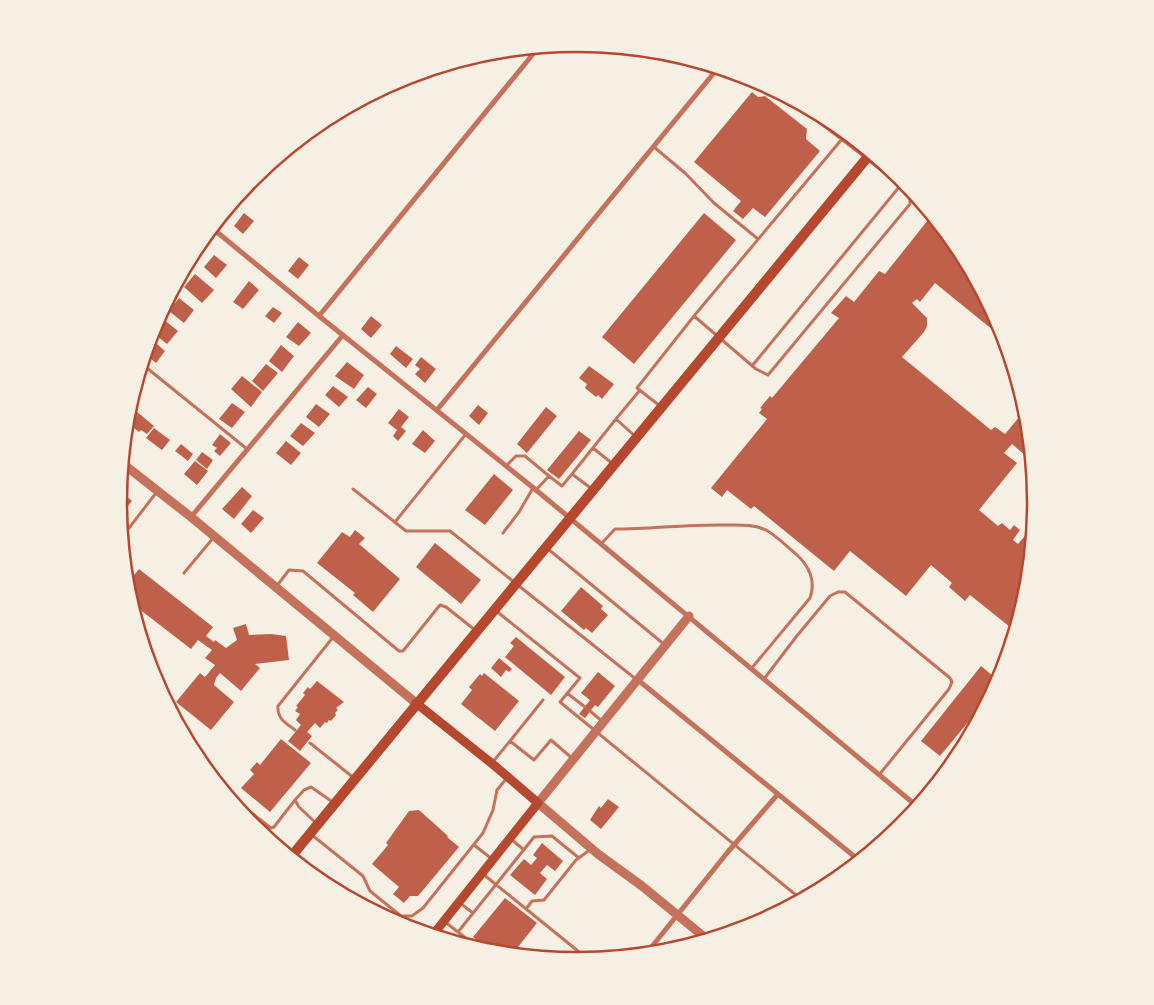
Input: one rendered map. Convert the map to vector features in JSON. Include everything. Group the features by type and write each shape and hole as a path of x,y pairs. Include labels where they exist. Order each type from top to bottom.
{"main road":[{"path":"294,853 867,158"},
{"path":"416,704 538,803 437,930"}],"street":[{"path":"319,316 533,55"},
{"path":"437,410 713,74"},
{"path":"217,232 535,489 912,802"},
{"path":"191,517 343,335"},
{"path":"129,468 191,517 416,704"},
{"path":"689,616 538,803 591,848 642,886 702,935"},
{"path":"638,680 855,857"},
{"path":"652,946 734,844 778,794"}],"lane":[{"path":"824,126 841,140 852,146"},
{"path":"661,407 637,388 694,316 841,140"},
{"path":"654,146 685,172 714,203 758,239"},
{"path":"752,366 898,188"},
{"path":"694,316 752,366 768,375 910,204 910,200"},
{"path":"148,369 248,450"},
{"path":"506,466 516,456 524,456 562,486 640,390"},
{"path":"616,420 636,437"},
{"path":"395,522 467,434"},
{"path":"593,448 614,464"},
{"path":"572,474 593,490"},
{"path":"503,533 535,489 549,476"},
{"path":"353,489 406,531 450,531 638,680"},
{"path":"129,528 158,491"},
{"path":"601,544 615,529 698,524 746,525 767,530 800,558 807,567 813,581 813,590 810,598 751,669"},
{"path":"184,573 214,537"},
{"path":"545,547 665,646"},
{"path":"276,588 289,570 303,570 399,651 403,651 440,606 446,607 476,631"},
{"path":"764,679 830,596 838,592 845,592 950,678 952,682 949,689 879,775"},
{"path":"494,609 580,678 560,702 796,895"},
{"path":"295,730 278,715 278,706 334,635"},
{"path":"567,693 585,707"},
{"path":"492,764 543,700"},
{"path":"590,711 604,722"},
{"path":"510,741 534,760 551,740 573,759"},
{"path":"310,742 354,779"},
{"path":"310,833 363,876 370,891 376,896 401,916 412,916 423,908 474,845 486,827 493,810 497,790 508,777"},
{"path":"250,811 271,828 274,827 304,790 312,787 334,803"},
{"path":"295,800 299,807 317,824"},
{"path":"458,932 534,837 552,836 579,858"},
{"path":"510,838 524,850"},
{"path":"474,845 493,860"},
{"path":"526,909 532,901 544,900 579,858 591,848"},
{"path":"482,874 579,952"},
{"path":"459,902 473,913"},
{"path":"444,921 466,938"}],"building":[{"path":"752,92 758,97 765,96 807,129 806,139 820,151 765,217 753,208 743,219 733,211 741,201 694,162"},
{"path":"244,213 254,221 243,234 234,226"},
{"path":"704,213 736,240 634,364 602,337"},
{"path":"927,221 951,252 967,278 993,330 935,283 920,302 917,299 912,303 927,318 927,326 902,357 991,430 995,427 1005,434 1019,418 1024,454 1012,444 1004,453 1017,463 979,510 998,526 1002,523 1010,530 1014,525 1020,530 1013,540 1018,544 1026,535 1018,590 1010,627 970,595 965,601 949,587 952,583 931,565 906,596 850,551 834,571 754,506 751,509 727,490 722,497 711,488 767,419 759,413 762,409 760,408 770,396 772,398 839,318 831,313 846,296 854,302 879,271 885,274"},
{"path":"214,255 227,265 216,278 204,267"},
{"path":"299,257 309,265 298,279 288,271"},
{"path":"195,274 214,290 202,303 184,287"},
{"path":"249,281 259,290 243,309 233,302"},
{"path":"179,298 194,310 184,323 169,311"},
{"path":"273,307 282,313 274,323 265,316"},
{"path":"371,316 382,325 371,338 361,329"},
{"path":"165,321 178,331 167,344 158,337"},
{"path":"298,322 311,333 299,346 286,337"},
{"path":"156,343 165,351 156,363 151,359"},
{"path":"281,345 294,356 282,372 269,361"},
{"path":"396,346 413,359 406,368 390,354"},
{"path":"421,357 436,369 425,383 415,374 420,369 415,365"},
{"path":"347,362 364,375 354,389 335,376"},
{"path":"266,364 278,373 263,391 252,381"},
{"path":"589,366 614,384 602,399 598,395 596,397 585,388 587,384 579,378"},
{"path":"242,376 262,392 251,407 231,389"},
{"path":"333,386 348,397 339,407 325,395"},
{"path":"368,387 377,394 366,408 356,400"},
{"path":"232,403 245,412 232,428 219,419"},
{"path":"316,404 330,414 319,427 306,417"},
{"path":"478,405 488,413 479,425 469,416"},
{"path":"546,407 557,416 527,453 517,444"},
{"path":"399,409 409,417 401,427 406,431 398,441 393,436 397,430 388,423"},
{"path":"137,412 154,426 147,434 141,430 139,432 134,428"},
{"path":"301,423 315,433 303,446 290,436"},
{"path":"154,428 170,440 162,450 146,438"},
{"path":"423,430 435,441 425,453 412,444"},
{"path":"579,431 591,440 559,479 547,470"},
{"path":"220,434 231,443 220,456 214,451 217,448 212,445"},
{"path":"286,441 301,453 291,465 276,453"},
{"path":"181,444 193,454 188,461 175,451"},
{"path":"202,452 213,460 207,469 196,460"},
{"path":"195,461 208,471 197,485 184,474"},
{"path":"494,474 513,490 485,525 465,510"},
{"path":"242,487 252,496 234,519 222,509"},
{"path":"127,497 132,501 127,507"},
{"path":"253,510 264,518 251,533 241,524"},
{"path":"355,530 365,538 359,544 400,579 373,612 353,595 355,593 317,563 342,532 350,537"},
{"path":"435,543 481,580 461,604 416,567"},
{"path":"139,569 213,627 206,636 214,642 215,640 226,648 237,640 233,628 246,624 249,635 271,634 286,636 289,660 255,664 260,668 241,691 220,673 214,685 234,702 211,730 176,702 200,673 205,677 215,665 205,658 212,650 198,640 191,649 140,610 134,576"},
{"path":"581,587 603,606 601,609 608,615 592,633 586,628 584,630 561,611"},
{"path":"516,637 565,677 551,695 505,657 514,646 510,643"},
{"path":"499,658 512,669 509,672 506,670 501,677 491,668"},
{"path":"981,666 993,676 974,715 940,756 921,741"},
{"path":"598,672 615,686 598,707 595,705 585,718 579,714 590,700 581,693"},
{"path":"484,673 519,701 495,731 461,704 472,690 469,687 480,674 482,676"},
{"path":"317,681 344,702 336,708 338,710 331,721 325,722 320,728 315,723 307,732 312,736 300,751 288,741 301,725 296,720 300,714 295,711 298,707 296,706 305,695 303,693 308,687 310,689"},
{"path":"281,739 311,763 270,812 241,788 254,774 250,770 257,762 260,765"},
{"path":"608,799 619,807 601,829 590,820 599,806 601,808"},
{"path":"419,810 459,847 418,896 410,896 404,903 393,894 399,887 372,864 388,845 386,843 409,811"},
{"path":"542,843 563,861 555,871 547,865 540,873 547,879 535,895 510,875 524,859 531,865 537,858 533,855"},
{"path":"505,898 537,923 518,947 522,949 478,941 473,937"}]}
